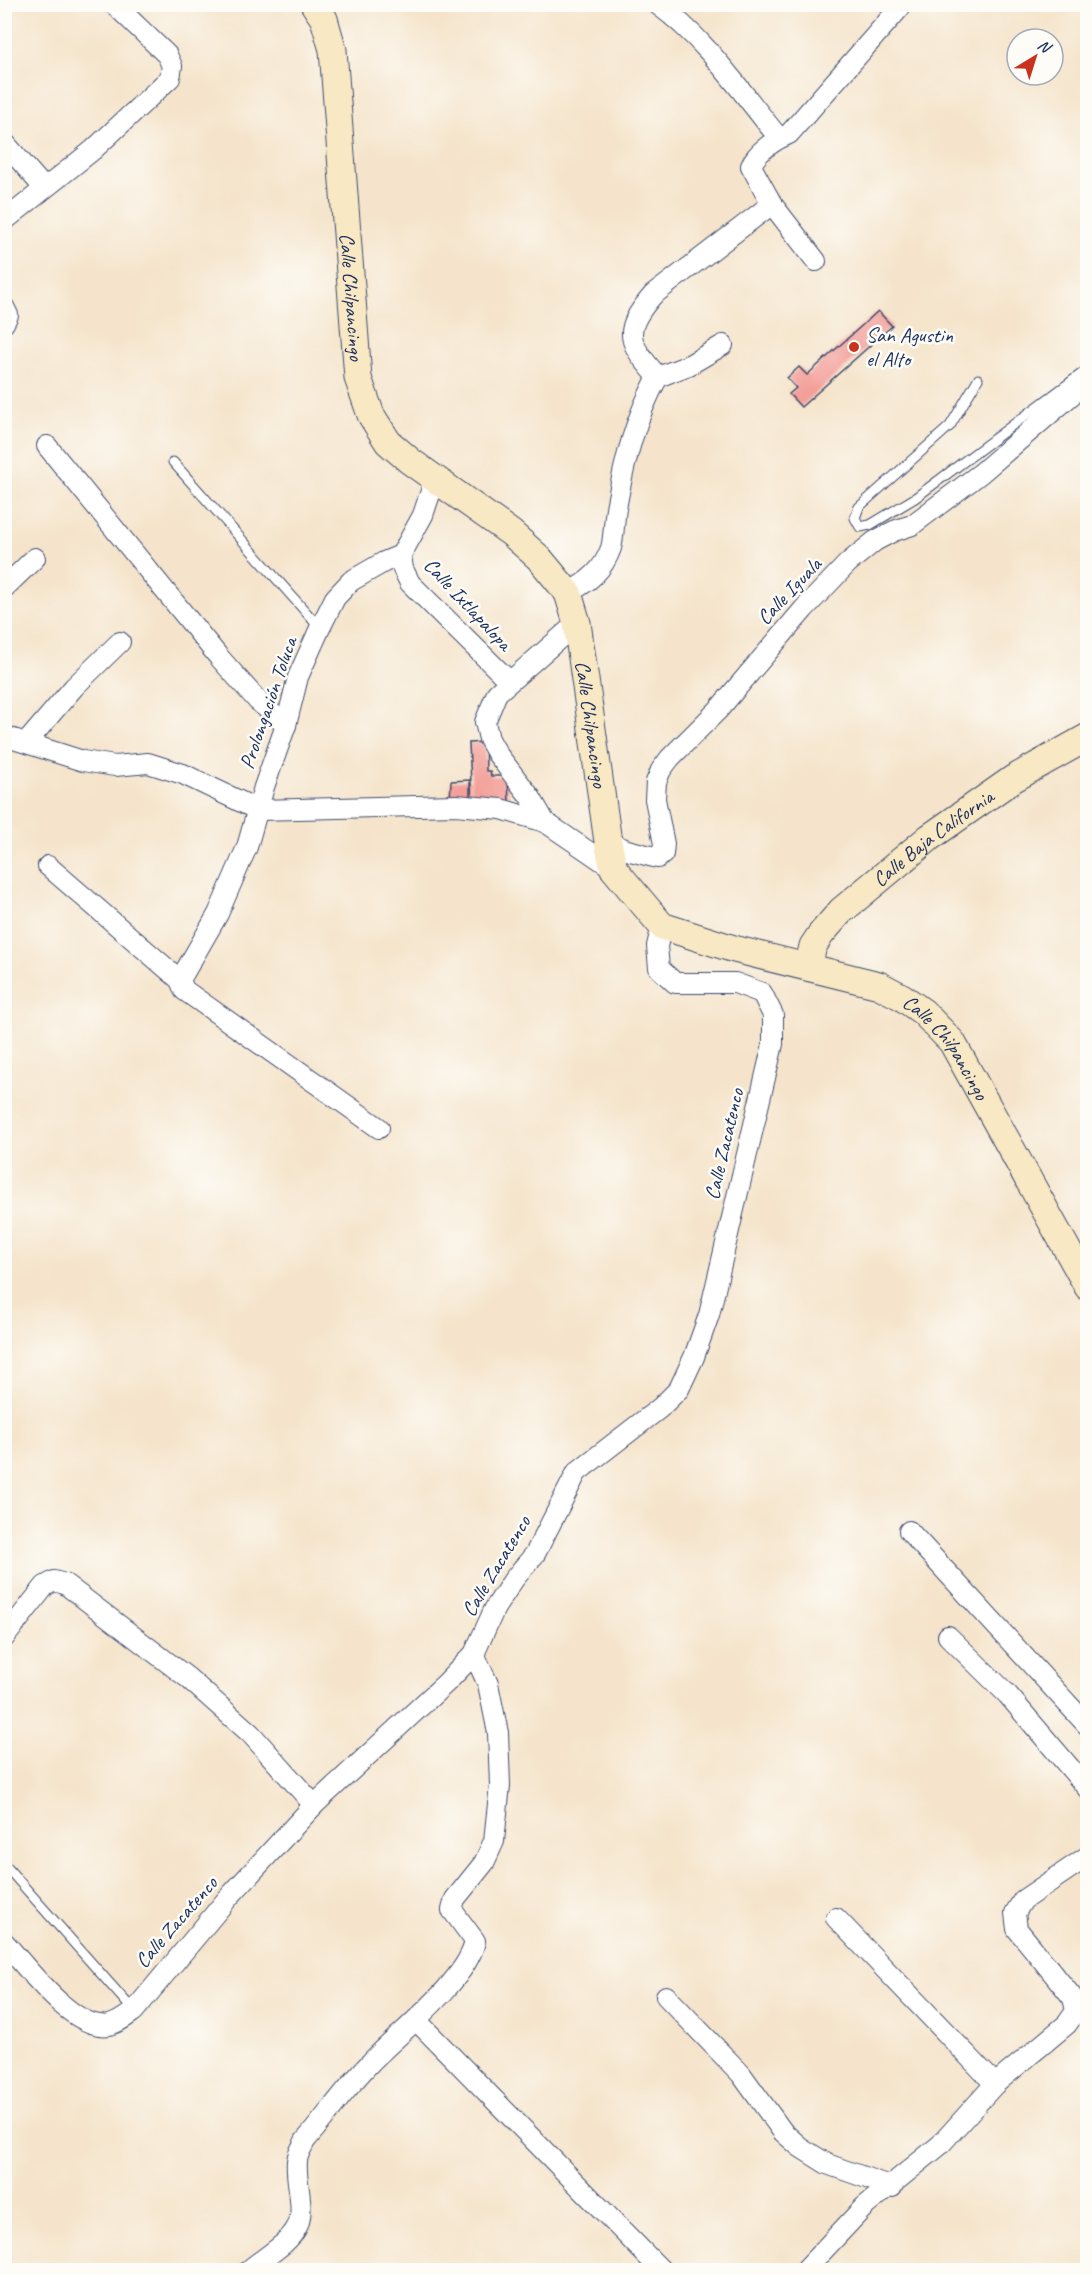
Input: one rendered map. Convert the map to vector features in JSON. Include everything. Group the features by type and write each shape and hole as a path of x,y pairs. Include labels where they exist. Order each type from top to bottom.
{"street":[{"path":"4,221 93,150 170,78 172,66 167,55 114,4"},
{"name":"Calle Chilpancingo","path":"314,4 324,19 333,50 358,378 372,415 388,442 511,533 538,558 568,593 577,623 608,842 614,869 662,926 734,949 879,985 902,997 923,1012 952,1042 1088,1287"},
{"path":"657,4 712,56 778,138"},
{"path":"816,261 772,204 751,166 754,159 778,138 789,134 903,4"},
{"path":"4,142 44,188"},
{"path":"658,377 635,350 631,338 635,321 643,307 653,295 772,204"},
{"path":"4,307 8,315 4,323"},
{"path":"568,593 589,582 612,547 613,525 624,464 647,397 658,377 689,365 723,345"},
{"name":"Calle Iguala","path":"608,842 627,850 658,858 663,854 664,844 655,800 656,782 670,758 718,710 804,609 848,563 875,541 912,525 981,474 1088,381"},
{"path":"47,446 218,656 258,701 286,725"},
{"path":"401,555 423,515 435,479"},
{"name":"Prolongación Toluca","path":"180,980 218,914 247,847 264,787 286,725 298,677 335,598 351,581 401,555"},
{"name":"Calle Ixtlapalopa","path":"401,555 403,569 410,583 509,681"},
{"path":"4,588 35,558"},
{"path":"544,822 531,798 498,755 489,739 485,722 490,706 509,681 577,623"},
{"path":"27,742 74,687 120,642"},
{"path":"4,736 83,761 115,766 148,763 183,774 258,810 456,805 501,809 544,822 614,869"},
{"name":"Calle Baja California","path":"808,967 813,946 841,911 930,837 1013,778 1088,737"},
{"path":"48,866 180,980 184,990 379,1128"},
{"name":"Calle Zacatenco","path":"4,1942 57,2000 89,2022 108,2025 120,2021 134,2011 228,1898 314,1804 447,1682 474,1654 495,1608 514,1579 535,1554 577,1472 660,1408 679,1389 694,1357 709,1315 773,1044 773,1015 762,993 735,983 675,983 659,968 657,946 662,926"},
{"path":"909,1531 1088,1726"},
{"path":"4,1638 45,1586 54,1581 65,1584 179,1672 251,1734 314,1804"},
{"path":"948,1636 1008,1695 1088,1789"},
{"path":"249,2271 290,2237 297,2227 301,2217 297,2164 298,2154 305,2141 374,2060 416,2020 464,1967 473,1953 475,1941 452,1910 455,1899 484,1863 495,1842 500,1785 498,1733 488,1684 474,1654"},
{"path":"805,2271 864,2207 892,2187 940,2145 995,2084 1067,2024 1076,2011 1073,1998 1017,1929 1015,1913 1023,1900 1088,1856"},
{"path":"836,1918 995,2084"},
{"path":"666,1996 741,2074 783,2132 827,2164 892,2187"},
{"path":"416,2020 661,2271"}],"lane":[{"path":"978,379 950,426 859,507 855,518 860,527 870,525 915,498 1088,369"},
{"path":"173,462 320,628"},
{"path":"4,1864 134,2011"}],"building":[{"name":"San Agustin el Alto","path":"878,311 892,326 801,407 789,394 796,388 787,378 799,367 807,375"},
{"path":"485,742 486,771 490,771 491,776 508,776 509,806 472,803 469,743"},
{"path":"470,780 470,802 450,801 451,781"}],"place":[{"name":"San Agustin el Alto","path":"854,347"}]}
